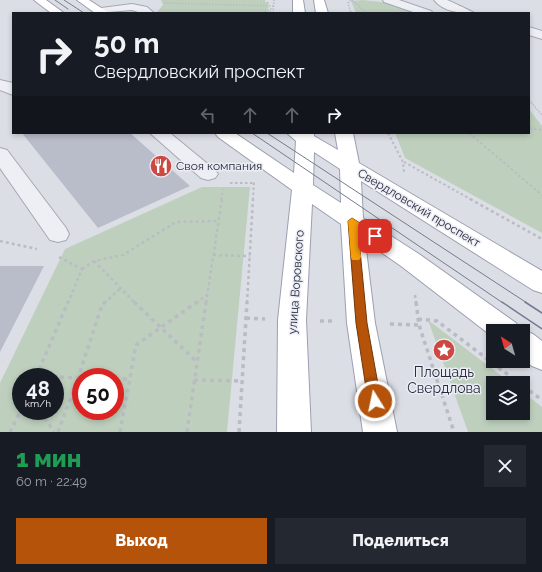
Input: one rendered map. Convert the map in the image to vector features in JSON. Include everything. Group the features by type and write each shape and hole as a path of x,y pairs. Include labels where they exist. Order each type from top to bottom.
{"main road":[{"path":"39,0 57,12"},
{"path":"82,0 102,12"},
{"path":"298,0 299,12"},
{"path":"319,0 322,12"},
{"path":"225,134 352,221 496,324"},
{"path":"344,134 350,166 352,221 362,323 380,432"},
{"name":"Свердловский проспект","path":"302,135 542,283"},
{"name":"улица Воровского","path":"294,432 292,320 305,158 302,135"},
{"path":"530,348 542,357"}],"lane":[{"path":"388,0 424,12"},
{"path":"439,0 454,9 464,12"},
{"path":"102,12 124,7 144,9 147,12"},
{"path":"530,31 542,35"},
{"path":"0,85 10,87 12,90"},
{"path":"0,96 12,91"},
{"path":"160,134 215,178"},
{"path":"0,154 58,234"}],"path":[{"path":"273,12 274,0"},
{"path":"351,12 348,3 351,0 366,12"},
{"path":"159,3 273,7"},
{"path":"264,12 273,7"},
{"path":"530,101 542,115"},
{"path":"530,128 542,130"},
{"path":"470,134 542,195"},
{"path":"239,432 254,183 254,155"},
{"path":"403,162 542,239"},
{"path":"215,178 254,183"},
{"path":"187,432 222,193"},
{"path":"40,368 82,269 94,261 123,255 176,222 218,221"},
{"path":"0,241 28,246 40,250"},
{"path":"52,254 82,269"},
{"path":"213,255 250,256"},
{"path":"94,261 120,289 197,361"},
{"path":"83,368 102,305 120,289"},
{"path":"120,432 136,345 161,326 208,295"},
{"path":"418,319 437,321 510,376"},
{"path":"124,380 129,380"},
{"path":"194,380 242,381"},
{"path":"530,391 542,400"},
{"path":"58,432 72,398"},
{"path":"10,432 16,420"},
{"path":"46,420 54,432"}],"green space":[{"path":"161,0 265,0 265,2 269,2 268,7 270,7 268,8 267,12 157,12 163,5"},
{"path":"363,0 389,3 416,12 356,12 351,1"},
{"path":"530,110 542,126 542,233 405,158 395,134 530,134"},
{"path":"202,187 250,187 227,432 0,432 0,383 65,249"},
{"path":"428,320 486,364 486,368 491,368 502,376 486,376 486,420 530,420 530,398 542,407 542,432 468,432"}],"building":[{"path":"23,134 131,134 190,186 98,228"},
{"path":"0,266 44,266 0,352"}],"tram line":[{"path":"55,0 68,9"},
{"path":"64,0 82,12"},
{"path":"253,134 503,303"},
{"path":"269,134 527,303"},
{"path":"502,302 542,329"},
{"path":"525,302 542,313"}],"slow traffic":[{"path":"356,257 352,221 357,224"}],"place":[{"name":"Своя компания","path":"161,166"},
{"name":"Площадь Свердлова","path":"444,350"}],"route":[{"path":"375,236 352,221 362,323 375,401"}]}
